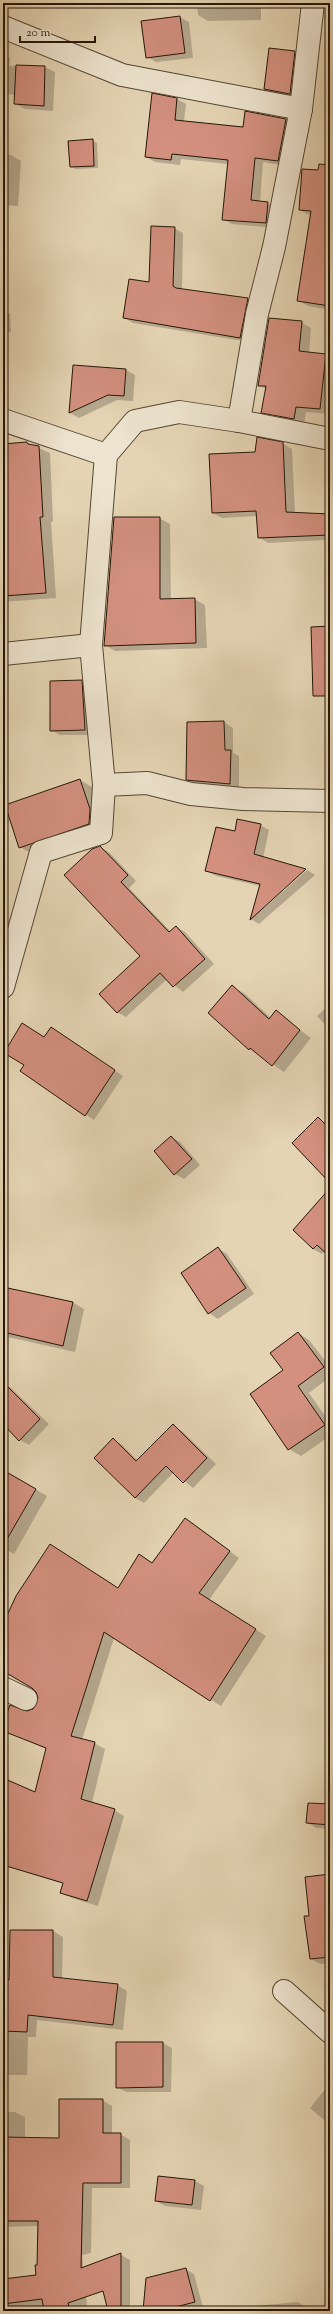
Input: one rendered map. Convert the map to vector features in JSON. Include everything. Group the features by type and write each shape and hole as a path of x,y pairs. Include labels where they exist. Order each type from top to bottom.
{"street":[{"path":"239,421 257,314 274,247 301,109 313,3"},
{"path":"3,27 122,75 301,109"},
{"path":"3,987 41,852 101,833 104,785 91,645 106,454 135,421 179,412 239,421 330,439"},
{"path":"3,420 106,454"},
{"path":"3,654 91,645"},
{"path":"104,785 146,783 191,794 243,799 330,801"},
{"path":"3,1688 26,1699"},
{"path":"284,1991 330,2032"}],"building":[{"path":"180,16 185,53 146,58 141,21"},
{"path":"269,48 295,51 290,94 264,89"},
{"path":"16,65 45,66 44,106 14,104"},
{"path":"152,93 177,98 175,120 243,127 245,111 286,119 278,161 255,158 251,200 268,202 266,223 222,220 228,160 172,154 171,160 145,157"},
{"path":"93,139 94,166 70,167 68,141"},
{"path":"319,164 330,165 330,306 297,301 311,211 299,210 302,169 318,170"},
{"path":"151,226 175,227 173,286 176,288 248,298 240,338 123,318 129,279 149,282"},
{"path":"269,318 302,321 299,351 326,354 320,409 296,407 294,419 261,413 266,386 258,386"},
{"path":"73,365 126,369 124,396 108,395 69,413"},
{"path":"257,437 283,442 286,512 330,514 330,535 258,538 256,511 212,513 209,454 255,452"},
{"path":"27,442 28,444 39,446 43,517 40,517 46,593 3,596 3,444"},
{"path":"114,517 160,517 160,599 195,598 196,643 104,646"},
{"path":"330,626 330,696 313,696 311,627"},
{"path":"82,680 85,730 50,731 50,681"},
{"path":"224,721 225,750 231,750 230,784 186,780 187,722"},
{"path":"80,779 90,809 89,824 19,848 5,805"},
{"path":"237,819 261,824 254,854 306,869 250,920 260,884 205,871 216,827 235,831"},
{"path":"100,846 128,875 121,882 169,932 176,926 205,959 173,987 160,973 117,1013 99,994 140,956 64,875 92,849"},
{"path":"232,985 269,1019 276,1010 300,1030 272,1066 250,1048 249,1050 208,1013"},
{"path":"22,1023 44,1037 51,1027 115,1070 85,1116 20,1071 24,1065 4,1053"},
{"path":"318,1117 330,1129 330,1183 292,1143"},
{"path":"171,1136 192,1159 174,1175 154,1151"},
{"path":"330,1188 330,1257 317,1245 313,1249 293,1230"},
{"path":"218,1247 246,1288 208,1314 181,1273"},
{"path":"3,1287 73,1302 63,1346 3,1332"},
{"path":"298,1332 324,1367 298,1386 325,1425 288,1450 250,1394 283,1370 270,1353"},
{"path":"3,1382 40,1419 19,1441 3,1424"},
{"path":"173,1424 207,1458 183,1483 166,1466 135,1498 94,1458 113,1438 136,1461"},
{"path":"3,1470 36,1489 3,1546"},
{"path":"185,1518 230,1551 199,1593 256,1629 210,1701 104,1632 71,1736 95,1742 81,1799 115,1809 87,1901 60,1893 63,1883 3,1865 3,1778 35,1792 46,1748 3,1731 3,1723 10,1705 27,1711 33,1709 38,1698 36,1692 32,1688 3,1671 3,1624 16,1596 50,1544 118,1588 139,1554 152,1563"},
{"path":"308,1803 330,1804 330,1825 306,1823"},
{"path":"330,1874 330,1957 310,1959 304,1916 309,1916 305,1877"},
{"path":"10,1930 53,1930 53,1977 118,1984 113,2025 28,2015 27,2032 3,2031 3,1979 9,1980"},
{"path":"116,2042 163,2042 163,2087 116,2088"},
{"path":"59,2099 103,2099 103,2133 121,2133 121,2183 83,2183 81,2268 121,2253 121,2311 108,2311 103,2291 68,2303 70,2311 44,2311 42,2299 3,2304 3,2279 36,2275 35,2265 37,2265 38,2221 5,2221 3,2137 59,2138"},
{"path":"158,2176 195,2180 192,2205 155,2201"},
{"path":"186,2268 195,2302 160,2311 143,2311 146,2278"}]}
